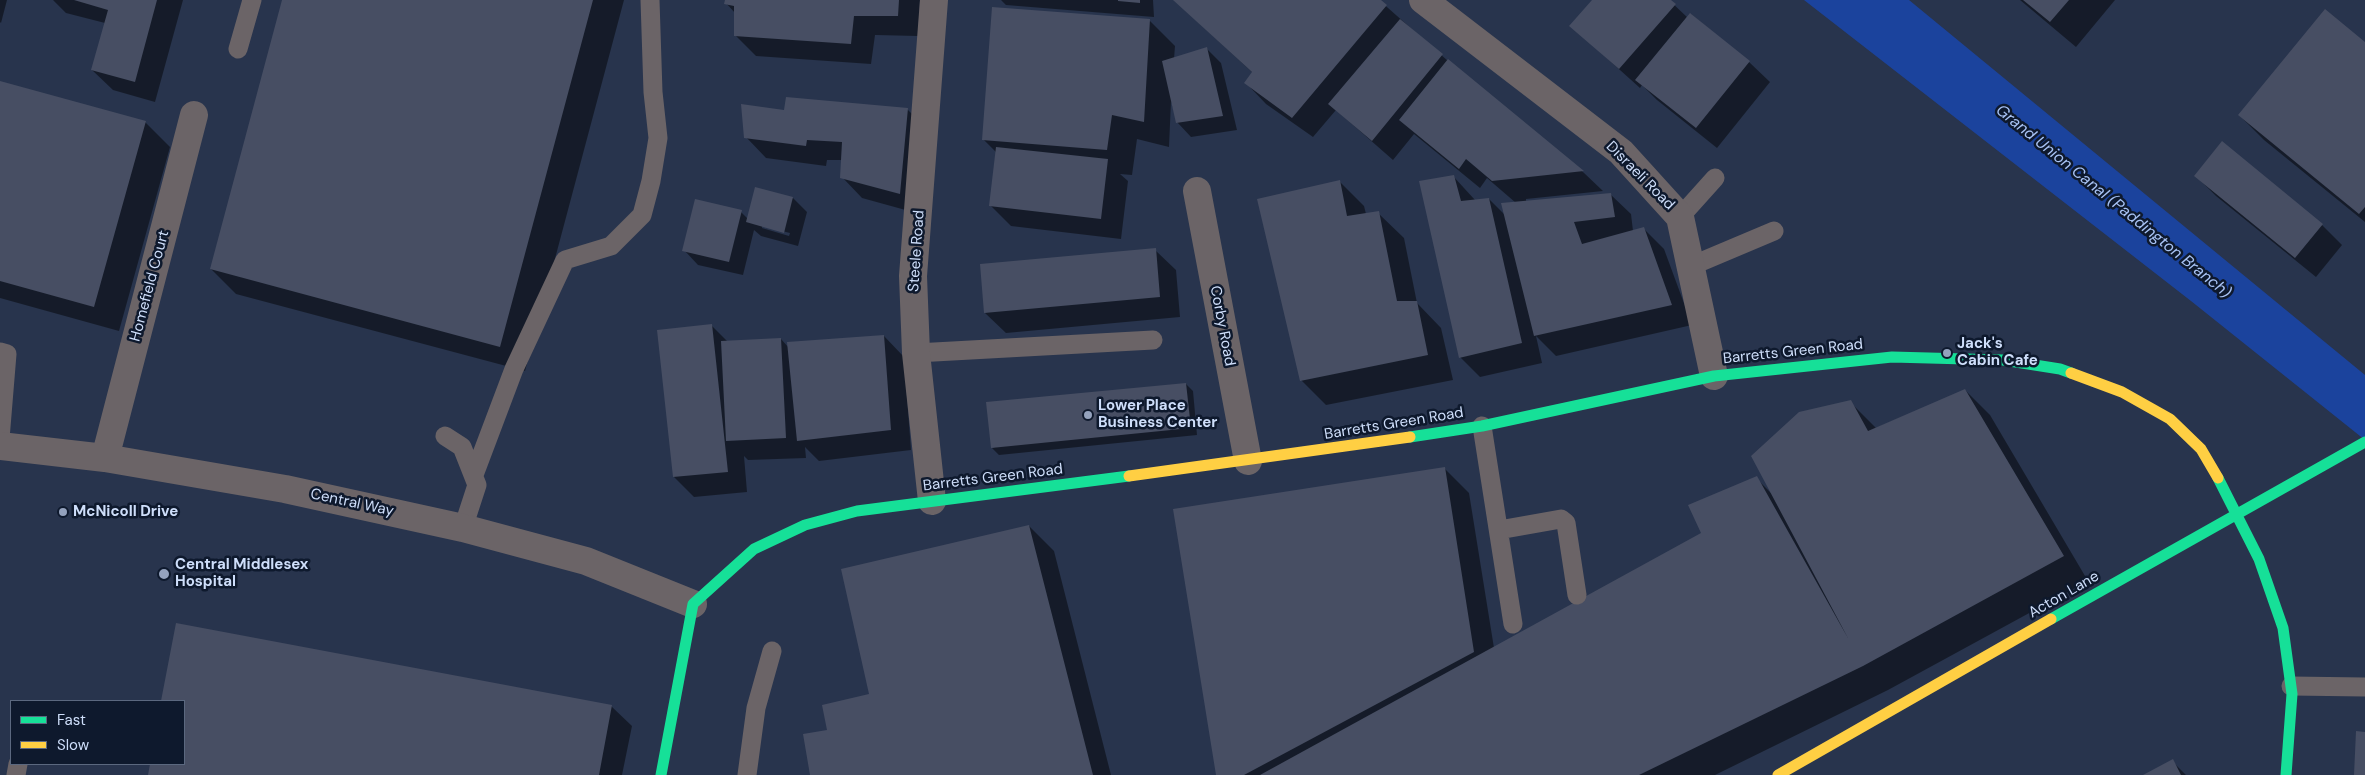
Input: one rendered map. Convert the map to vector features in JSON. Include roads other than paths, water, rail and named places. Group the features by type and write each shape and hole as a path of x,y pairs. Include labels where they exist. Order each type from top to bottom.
{"street":[{"name":"Steele Road","path":"932,501 916,353 913,276 934,0"},
{"name":"Disraeli Road","path":"1423,0 1621,152 1680,217 1714,376"},
{"name":"Homefield Court","path":"105,458 194,115"},
{"name":"Corby Road","path":"1197,191 1248,461"},
{"name":"Barretts Green Road","path":"693,604 754,548 805,525 857,511 1248,461 1482,426 1714,376 1892,357 2003,360 2060,369 2122,392 2170,419 2201,449 2237,514 2269,583 2283,628 2290,686 2286,775"},
{"name":"Acton Lane","path":"1778,775 2330,460 2365,442"},
{"name":"Central Way","path":"0,446 105,458 285,488 463,528 586,561 693,604"},
{"path":"661,775 693,604"}],"lane":[{"path":"238,49 252,0"},
{"path":"474,475 514,369 565,260 611,246 642,215 651,181 658,138 653,92 650,0"},
{"path":"1680,217 1715,178"},
{"path":"1691,266 1774,232"},
{"path":"916,353 1153,340"},
{"path":"0,352 7,354 0,438"},
{"path":"1482,426 1513,624"},
{"path":"445,436 462,447 477,485 463,528"},
{"path":"1499,530 1561,520 1566,523 1577,595"},
{"path":"747,775 756,708 772,651"},
{"path":"2290,686 2365,687"}],"water":[{"name":"Grand Union Canal (Paddington Branch)","path":"1804,0 1909,0 2365,375 2365,440 2191,301"}],"place":[{"name":"Jack's Cabin Cafe","path":"1947,353"},
{"name":"Lower Place Business Center","path":"1088,415"},
{"name":"McNicoll Drive","path":"63,512"},
{"name":"Central Middlesex Hospital","path":"164,574"}]}
